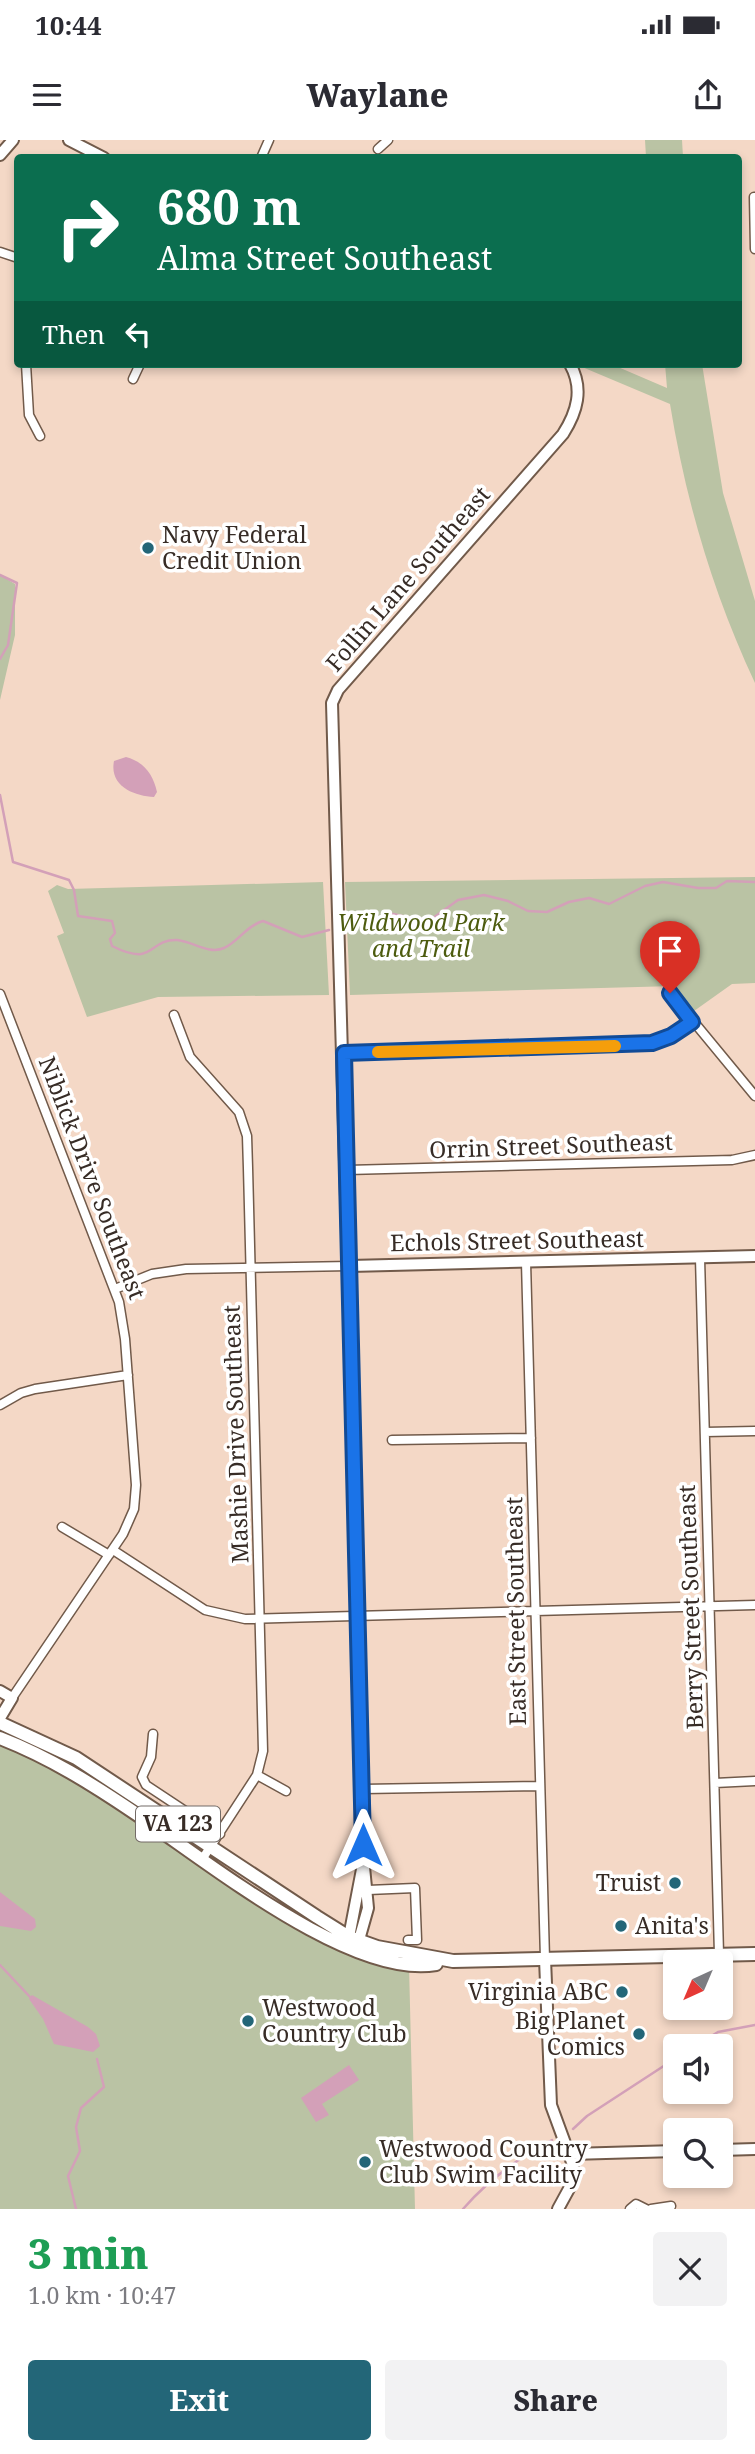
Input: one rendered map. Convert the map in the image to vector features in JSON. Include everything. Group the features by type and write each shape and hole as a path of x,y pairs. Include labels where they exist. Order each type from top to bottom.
{"main road":[{"name":"VA 123","path":"0,1720 65,1751 354,1943"},
{"name":"VA 123","path":"0,1738 62,1766 305,1927 396,1953 453,1961 663,1956"},
{"name":"VA 123","path":"733,1954 755,1954"}],"street":[{"path":"0,155 13,140"},
{"path":"69,140 96,154"},
{"path":"378,149 388,140"},
{"path":"754,197 755,249"},
{"path":"26,368 29,415 40,436"},
{"path":"133,379 138,368"},
{"name":"Follin Lane Southeast","path":"354,1943 363,1864 363,1789 334,696 563,434 575,412 578,394 571,368"},
{"path":"670,993 755,1096"},
{"name":"Niblick Drive Southeast","path":"0,994 115,1289 121,1311 136,1496 130,1521 111,1553 12,1698 0,1720"},
{"name":"Mashie Drive Southeast","path":"174,1016 190,1057 234,1104 244,1123 250,1269 264,1731 257,1775 203,1858"},
{"path":"344,1053 638,1045 671,1036 692,1022"},
{"name":"Orrin Street Southeast","path":"347,1170 732,1160 755,1155"},
{"name":"Echols Street Southeast","path":"115,1289 167,1271 755,1256"},
{"name":"Berry Street Southeast","path":"700,1258 719,1950"},
{"name":"East Street Southeast","path":"526,1262 545,1959"},
{"path":"0,1405 35,1389 128,1375"},
{"path":"705,1432 755,1431"},
{"path":"392,1440 531,1438"},
{"path":"62,1527 111,1553 205,1610 231,1618 358,1617 755,1605"},
{"path":"0,1691 12,1698"},
{"path":"153,1734 151,1757 142,1777 146,1784 220,1833"},
{"path":"257,1775 286,1791"},
{"path":"715,1783 755,1781"},
{"path":"363,1789 539,1786"},
{"name":"Follin Lane Southeast","path":"354,1943 367,1919 368,1890 363,1864"},
{"path":"368,1890 415,1888 417,1940 408,1940"},
{"path":"545,1959 551,2105 571,2154 570,2187 558,2209"},
{"path":"733,2150 755,2149"},
{"path":"571,2154 663,2151"},
{"path":"630,2209 636,2204 649,2209 671,2206"}],"green space":[{"path":"645,140 682,140 683,154 646,154"},
{"path":"584,368 620,368 667,388 665,368 703,368 723,493 755,601 755,683 726,615 703,546 684,476 670,404"},
{"path":"0,575 15,584 15,635 0,700"},
{"name":"Wildwood Park and Trail","path":"755,877 755,983 732,984 694,1011 675,986 350,995 345,882"},
{"name":"Wildwood Park and Trail","path":"323,882 329,995 158,997 87,1017 57,936 64,933 48,891 57,885 68,889"},
{"name":"Westwood Country Club","path":"0,1738 17,1745 305,1927 409,1965 415,2209 0,2209"}],"shaded area":[{"path":"126,757 138,762 150,774 157,792 154,797 131,792 119,783 113,770 114,761"},
{"path":"0,1892 35,1919 36,1927 31,1931 0,1926"},
{"path":"32,1995 88,2027 96,2034 100,2046 93,2052 54,2044 43,2019 29,1999"},
{"path":"349,2065 359,2080 322,2104 329,2115 316,2122 301,2098"}],"waterway":[{"path":"0,575 17,583 8,645 0,659"},
{"path":"0,795 13,862 69,880 74,890 78,916 112,921 115,933 110,939 112,946 126,952 144,954 167,941 177,940 218,950 263,921 302,937 329,930"},
{"path":"350,924 393,914 416,919 433,918 458,900 484,895 508,901 528,911 547,912 569,902 589,898 609,904 645,886 663,882 698,888 716,888 727,881 755,882"},
{"path":"0,1965 31,1998"},
{"path":"715,2034 755,2025"},
{"path":"76,2209 68,2176 80,2151 76,2127 81,2108 104,2087 97,2059"},
{"path":"573,2129 587,2116 663,2066"},
{"path":"463,2209 504,2170 552,2140"}],"slow traffic":[{"path":"378,1052 615,1046"}],"place":[{"name":"Navy Federal Credit Union","path":"148,548"},
{"name":"Truist","path":"675,1883"},
{"name":"Anita's","path":"621,1926"},
{"name":"Virginia ABC","path":"622,1992"},
{"name":"Westwood Country Club","path":"248,2021"},
{"name":"Big Planet Comics","path":"639,2034"},
{"name":"Westwood Country Club Swim Facility","path":"365,2162"}],"route":[{"path":"363,1845 344,1053 652,1043 677,1033 692,1022 670,993"}]}
